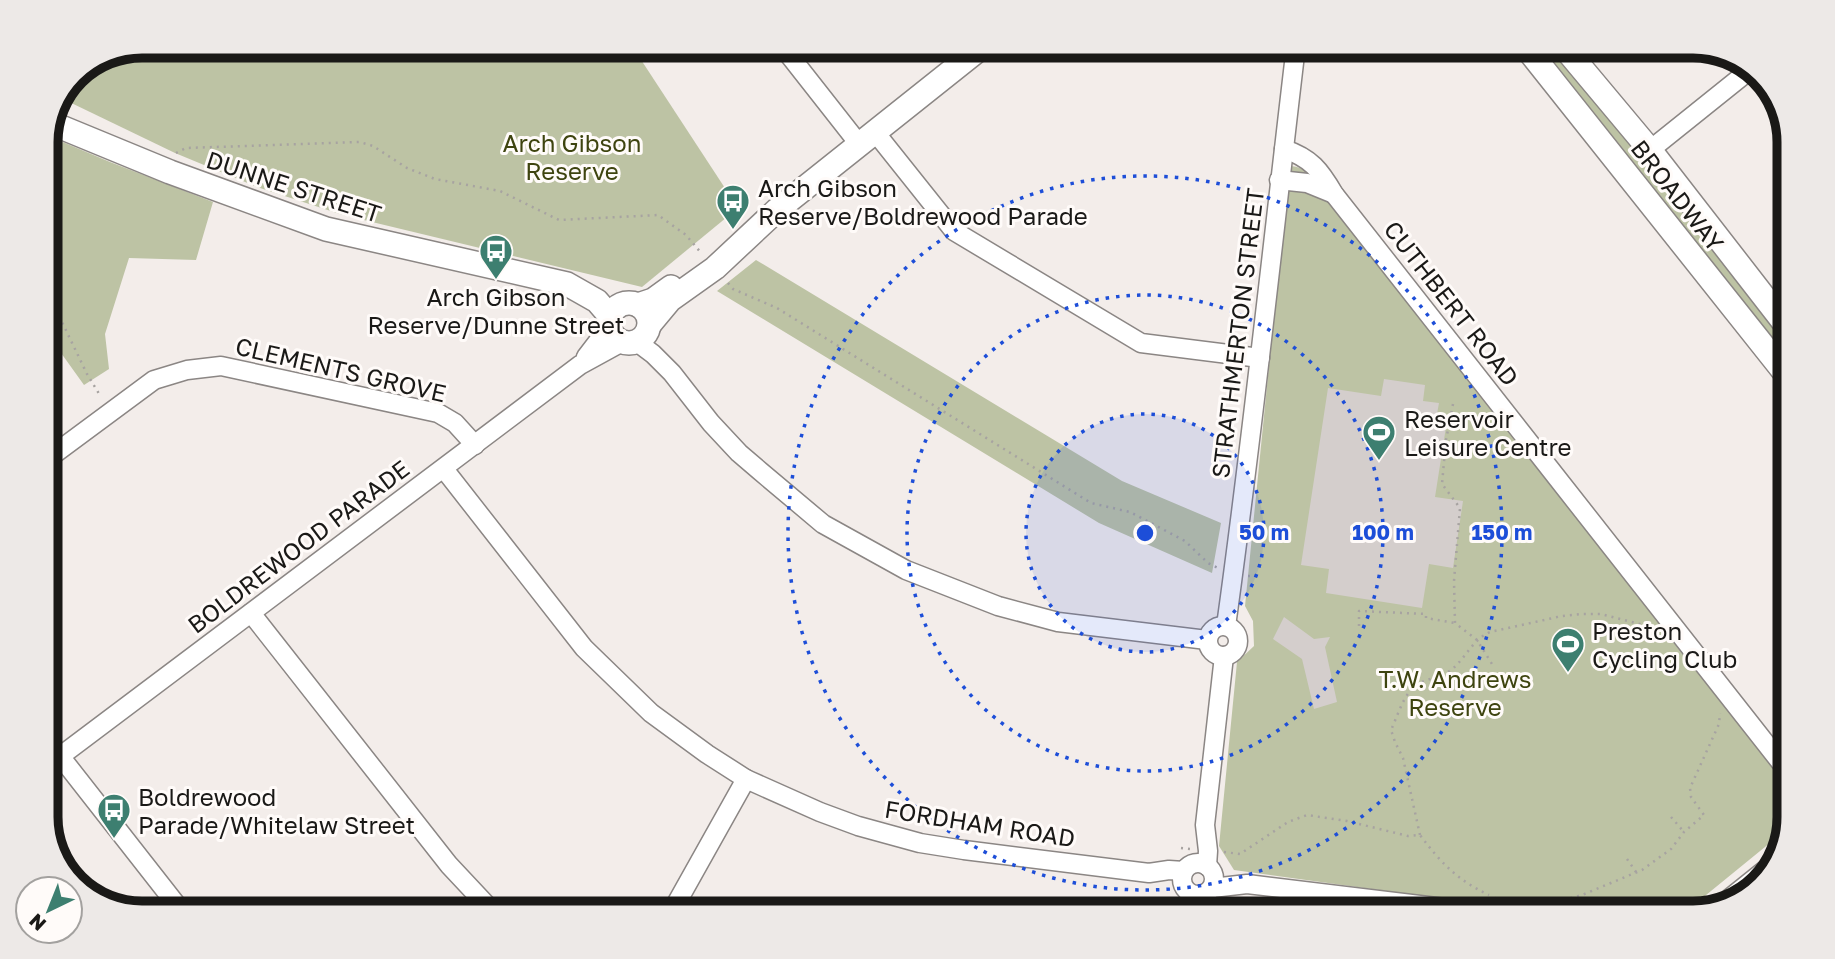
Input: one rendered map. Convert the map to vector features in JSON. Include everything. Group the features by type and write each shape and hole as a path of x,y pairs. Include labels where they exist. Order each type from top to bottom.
{"main road":[{"name":"BOLDREWOOD PARADE","path":"631,324 653,300 710,263 968,58"},
{"name":"BROADWAY","path":"1538,58 1777,363"},
{"name":"BROADWAY","path":"1573,58 1650,150 1777,314"},
{"name":"DUNNE STREET","path":"60,127 170,172 326,229 568,284 631,324"}],"street":[{"path":"793,58 954,231 1141,343 1260,358"},
{"name":"STRATHMERTON STREET","path":"1226,626 1295,58"},
{"path":"1650,150 1744,75"},
{"name":"CUTHBERT ROAD","path":"1284,149 1297,153 1321,171 1334,194 1777,757"},
{"path":"1279,180 1307,183 1334,194"},
{"path":"631,324 711,423 739,453 823,524 906,570 998,606 1058,622 1208,640"},
{"name":"BOLDREWOOD PARADE","path":"58,758 475,445 631,324"},
{"name":"CLEMENTS GROVE","path":"58,451 153,380 187,370 221,366 438,413 455,423 475,445"},
{"name":"FORDHAM ROAD","path":"443,469 584,648 651,713 746,779 820,812 920,843 1149,873 1197,871 1247,884 1382,901"},
{"path":"251,613 449,865 483,901"},
{"path":"1226,626 1237,635 1233,652 1224,656 1210,650 1208,640 1216,627 1226,626"},
{"path":"1192,901 1205,825 1224,656"},
{"path":"58,768 172,901"},
{"path":"678,901 746,779"},
{"path":"1197,871 1198,901"}],"path":[{"path":"170,172 176,153 186,148 360,142 373,146 407,168 435,179 500,191 559,220 658,215 686,235 733,289 777,308 1091,503 1130,512 1185,541 1208,563 1234,575 1257,576"},
{"path":"58,316 87,374 102,397"},
{"path":"1453,404 1442,484 1460,509 1454,581 1455,623"},
{"path":"1359,626 1359,611 1426,614 1426,618 1455,623 1477,640 1492,664"},
{"path":"1507,901 1491,897 1464,881 1441,862 1420,835 1403,758 1391,730 1412,688 1422,681 1449,672 1482,635 1490,632 1582,614 1601,614 1648,625 1657,630"},
{"path":"1561,901 1636,872 1671,849 1684,832 1704,815 1691,797 1690,788 1719,724 1718,706"},
{"path":"1197,871 1240,853 1288,822 1307,815 1347,821 1408,836 1420,835"},
{"path":"1671,817 1684,832"},
{"path":"1627,859 1636,872"}],"green space":[{"name":"Arch Gibson Reserve","path":"640,58 738,208 642,287 343,215 257,187 175,153 68,102 95,72 126,59"},
{"path":"1551,58 1561,58 1777,332 1777,354 1552,63"},
{"path":"58,140 213,202 196,260 129,258 105,334 109,369 84,385 58,349"},
{"name":"T.W. Andrews Reserve","path":"1289,166 1307,171 1329,193 1777,773 1774,839 1699,901 1459,901 1234,870 1219,846 1237,662 1254,646 1253,621 1245,606"},
{"path":"756,260 1122,481 1221,523 1212,573 1099,523 717,291"}],"building":[{"name":"Reservoir Leisure Centre","path":"1384,379 1425,385 1423,401 1439,403 1435,425 1446,427 1435,497 1463,501 1453,568 1429,564 1422,608 1326,593 1329,569 1301,565 1328,388 1381,396"},
{"path":"1284,617 1314,639 1330,637 1325,647 1337,702 1314,709 1302,659 1273,639"}],"place":[{"name":"Arch Gibson Reserve/Boldrewood Parade","path":"733,231"},
{"name":"Arch Gibson Reserve/Dunne Street","path":"496,281"},
{"name":"Reservoir Leisure Centre","path":"1379,462"},
{"name":"Preston Cycling Club","path":"1568,674"},
{"name":"Boldrewood Parade/Whitelaw Street","path":"114,840"}]}
